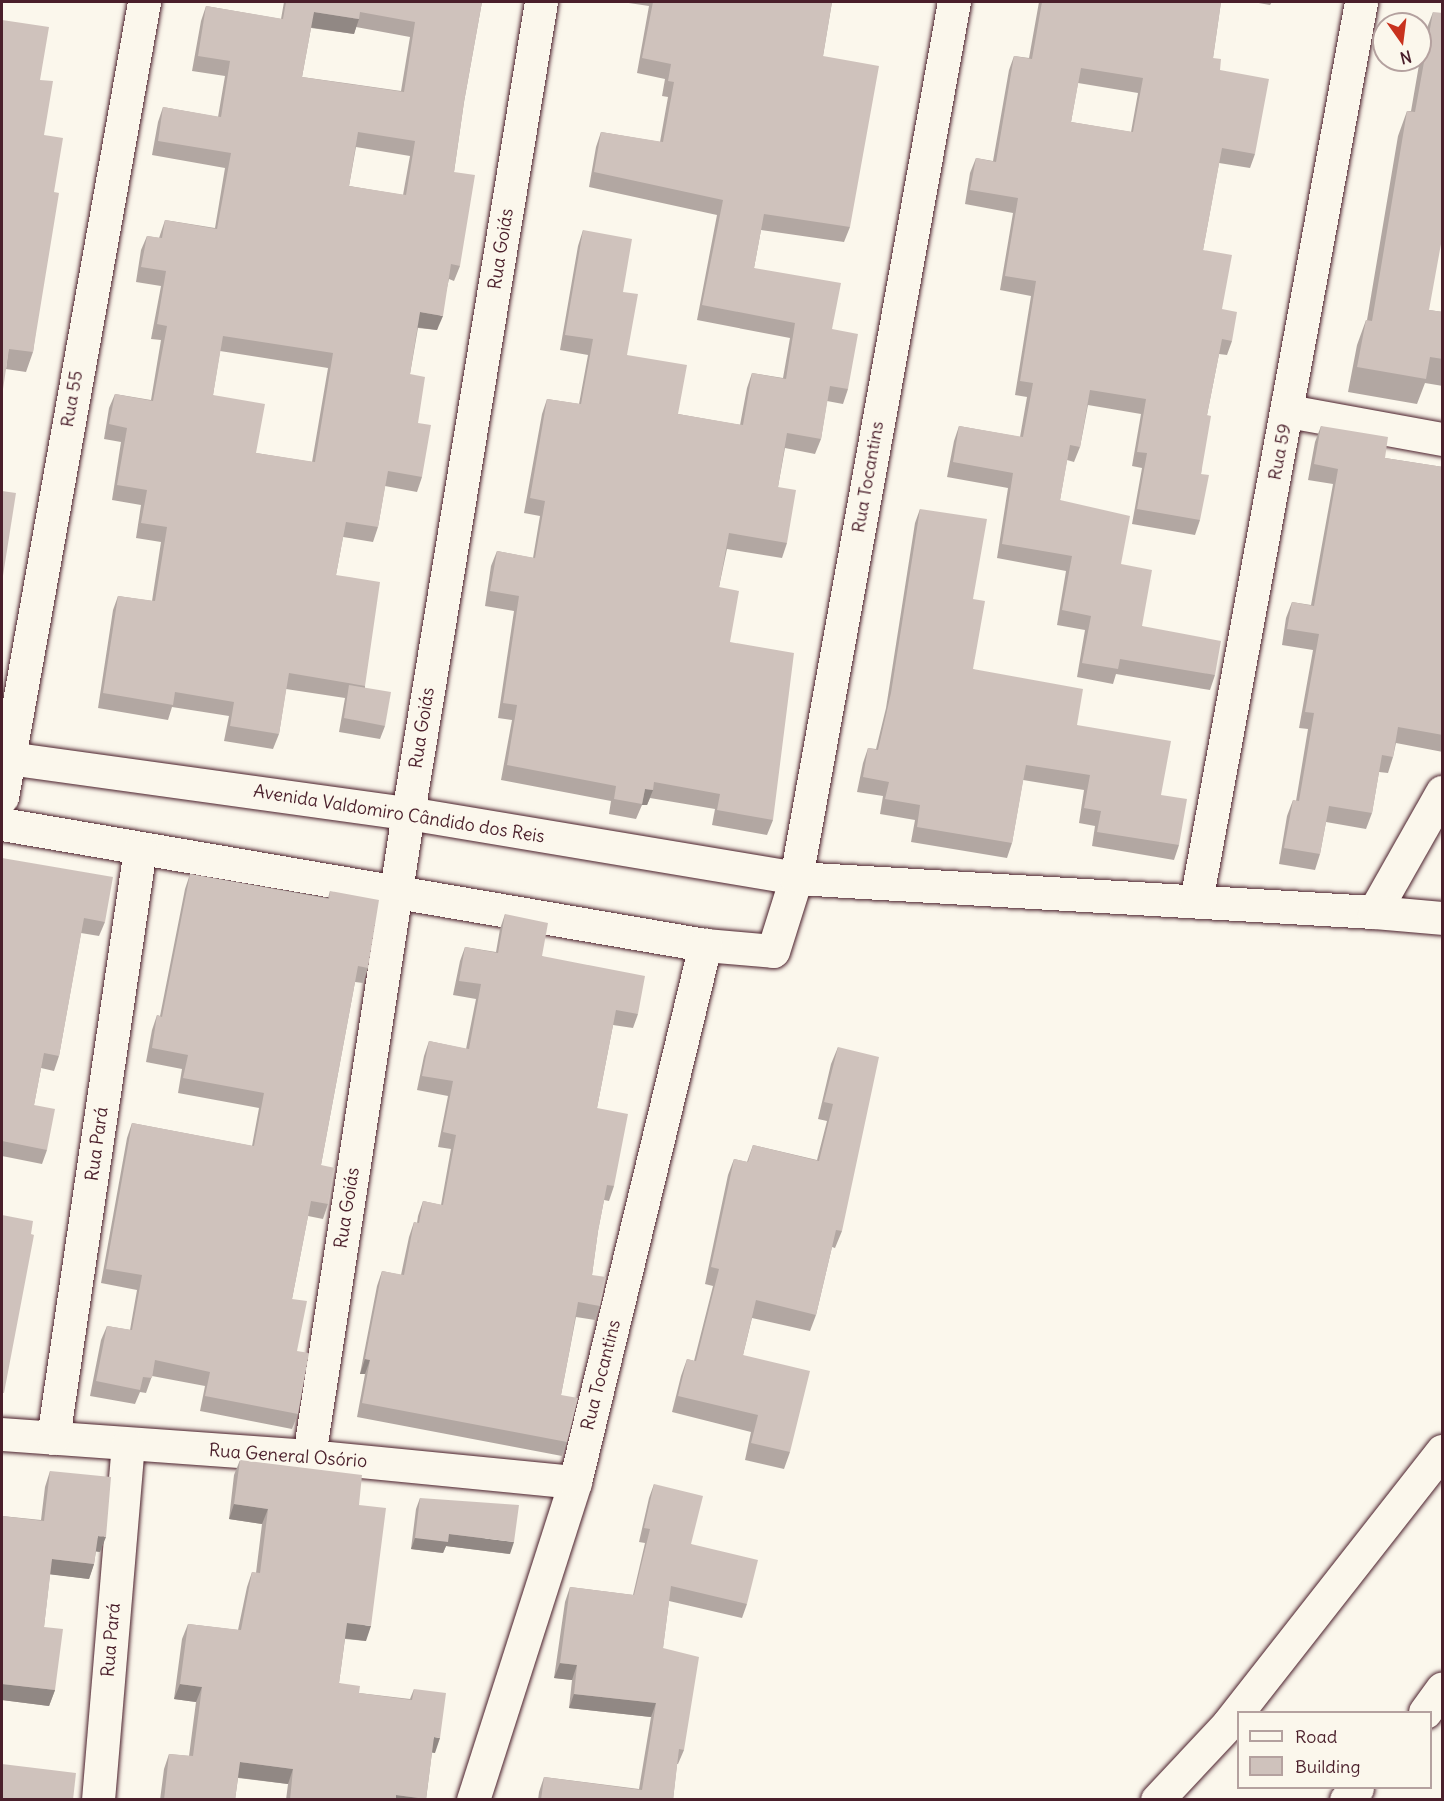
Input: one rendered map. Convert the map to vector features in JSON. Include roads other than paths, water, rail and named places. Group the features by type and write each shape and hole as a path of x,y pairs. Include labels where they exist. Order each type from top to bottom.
{"street":[{"name":"Rua 55","path":"2,797 5,758 144,2"},
{"name":"Rua Goiás","path":"309,1456 408,813 541,2"},
{"name":"Rua Tocantins","path":"473,1800 575,1482 705,945 773,951 796,878 954,2"},
{"name":"Rua 59","path":"1196,902 1288,411 1361,2"},
{"path":"1288,411 1443,440"},
{"name":"Avenida Valdomiro Cândido dos Reis","path":"5,758 408,813 796,878 1443,918"},
{"path":"1374,912 1443,792"},
{"path":"2,824 705,945"},
{"name":"Rua Pará","path":"53,1438 140,849"},
{"name":"Rua General Osório","path":"2,1434 128,1445 309,1456 575,1482"},
{"name":"Rua Pará","path":"98,1800 128,1445"},
{"path":"1238,1711 1443,1451"},
{"path":"1426,1711 1443,1689"},
{"path":"1157,1800 1237,1713"}]}
